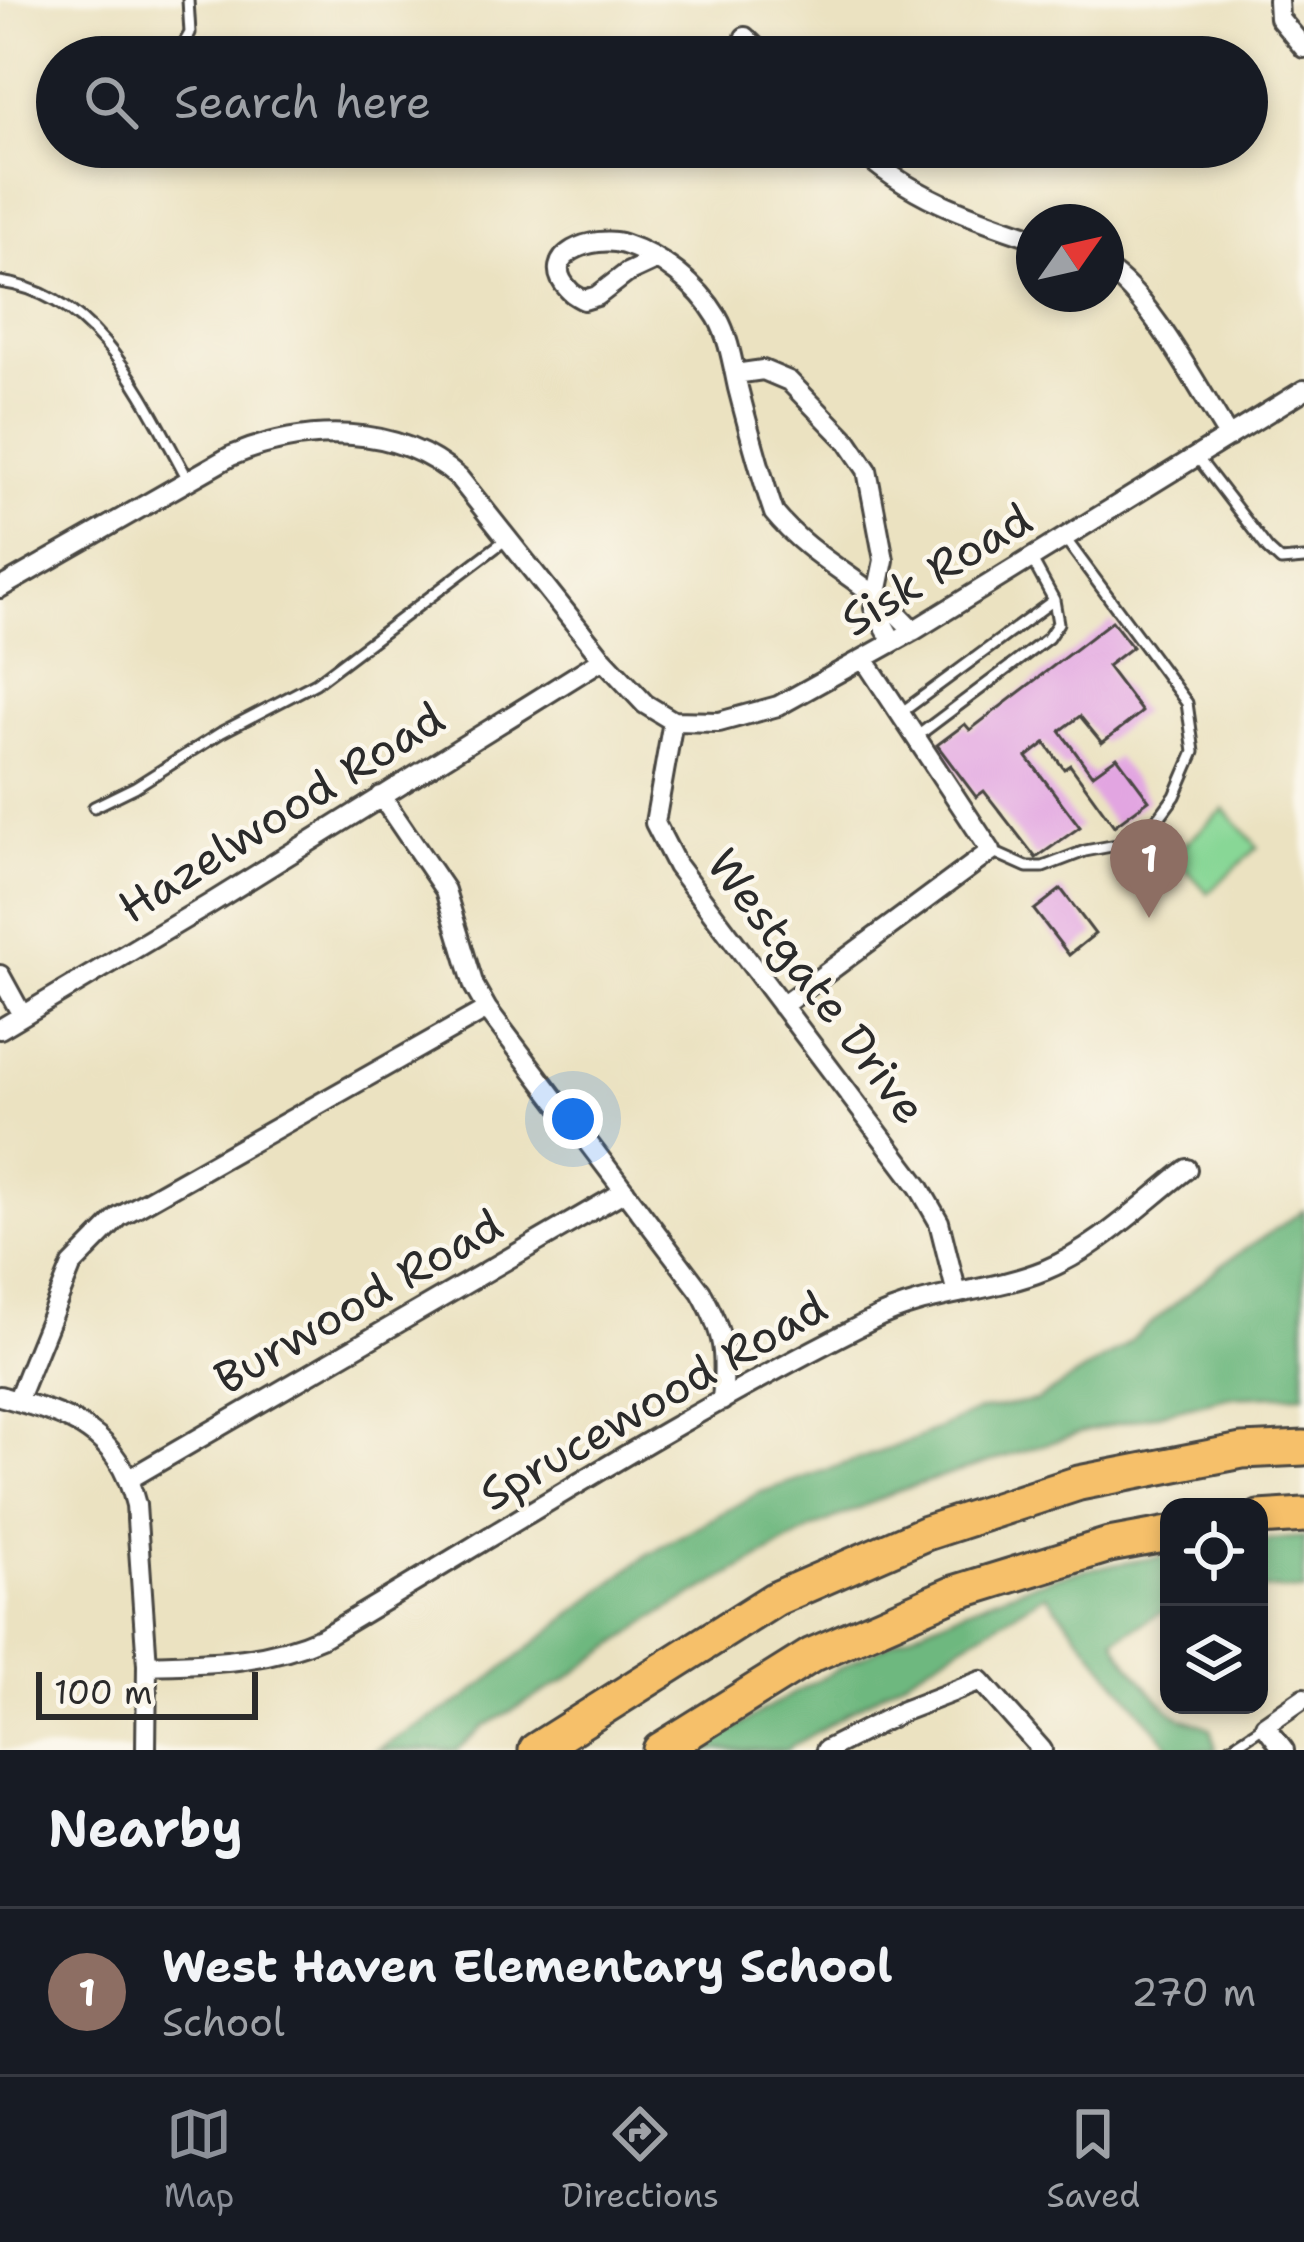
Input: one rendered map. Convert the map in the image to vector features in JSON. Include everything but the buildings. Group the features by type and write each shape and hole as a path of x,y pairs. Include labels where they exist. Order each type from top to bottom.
{"highway":[{"path":"536,1750 775,1599 926,1533 1079,1483 1242,1451 1304,1448"},
{"path":"1268,1517 1304,1515"},
{"path":"660,1750 812,1655 954,1592 1108,1545 1160,1536"}],"street":[{"path":"1278,0 1279,18 1304,48"},
{"path":"884,168 910,188 965,215 1016,232"},
{"path":"655,260 584,301 562,281 560,268 577,244 623,243 655,260 698,290 720,322 774,513 792,535 875,597 889,602 913,631"},
{"path":"1124,287 1145,307 1229,437"},
{"path":"735,374 763,370 789,381 848,442 867,470 884,560 874,608 893,642"},
{"name":"Sisk Road","path":"673,721 719,722 778,706 913,631 1304,390"},
{"path":"0,589 265,442 304,435 376,437 435,456 459,478 603,659 645,704 673,721"},
{"path":"782,1006 991,850 864,658"},
{"name":"Hazelwood Road","path":"0,1029 603,659"},
{"name":"Westgate Drive","path":"673,721 655,823 677,866 919,1187 939,1222 956,1291"},
{"path":"381,796 445,890 474,986 487,1009 700,1292 720,1326 726,1354 722,1401"},
{"path":"0,975 22,1015"},
{"path":"146,1750 147,1665 136,1505 130,1479 117,1455 78,1422 9,1398 73,1265 119,1217 487,1009"},
{"name":"Sprucewood Road","path":"147,1665 250,1660 293,1651 323,1637 722,1401 877,1317 1049,1268 1100,1237 1187,1169"},
{"name":"Burwood Road","path":"130,1479 625,1191"},
{"path":"826,1750 903,1711 980,1681 1042,1750"},
{"path":"1284,1750 1265,1725 1304,1698"}],"lane":[{"path":"188,0 188,36"},
{"path":"0,282 25,285 69,310 109,344 189,481"},
{"path":"1197,457 1282,561 1304,560"},
{"path":"991,850 1027,867 1042,867 1122,844 1146,831 1161,815 1194,752 1187,703 1064,537"},
{"path":"94,807 316,683 508,538"},
{"path":"916,737 1048,638 1058,622 1054,600 1031,557"},
{"path":"900,714 1054,600"},
{"path":"1230,1748 1265,1725"}],"green space":[{"path":"1224,809 1258,847 1208,893 1173,855"},
{"path":"1304,1210 1304,1394 1227,1397 1083,1432 898,1491 813,1528 653,1618 565,1680 483,1727 457,1750 377,1750 466,1698 648,1554 759,1493 906,1443 977,1411 1036,1401 1123,1347 1223,1264"},
{"path":"1304,1537 1304,1591 1268,1589 1268,1540"},
{"path":"1160,1557 1160,1613 1115,1639 1160,1699 1160,1714 1176,1714 1211,1729 1216,1750 1172,1750 1046,1594 786,1750 701,1750 821,1678 904,1637 989,1600 1083,1571"}],"place":[{"name":"West Haven Elementary School","path":"1149,918"}]}
